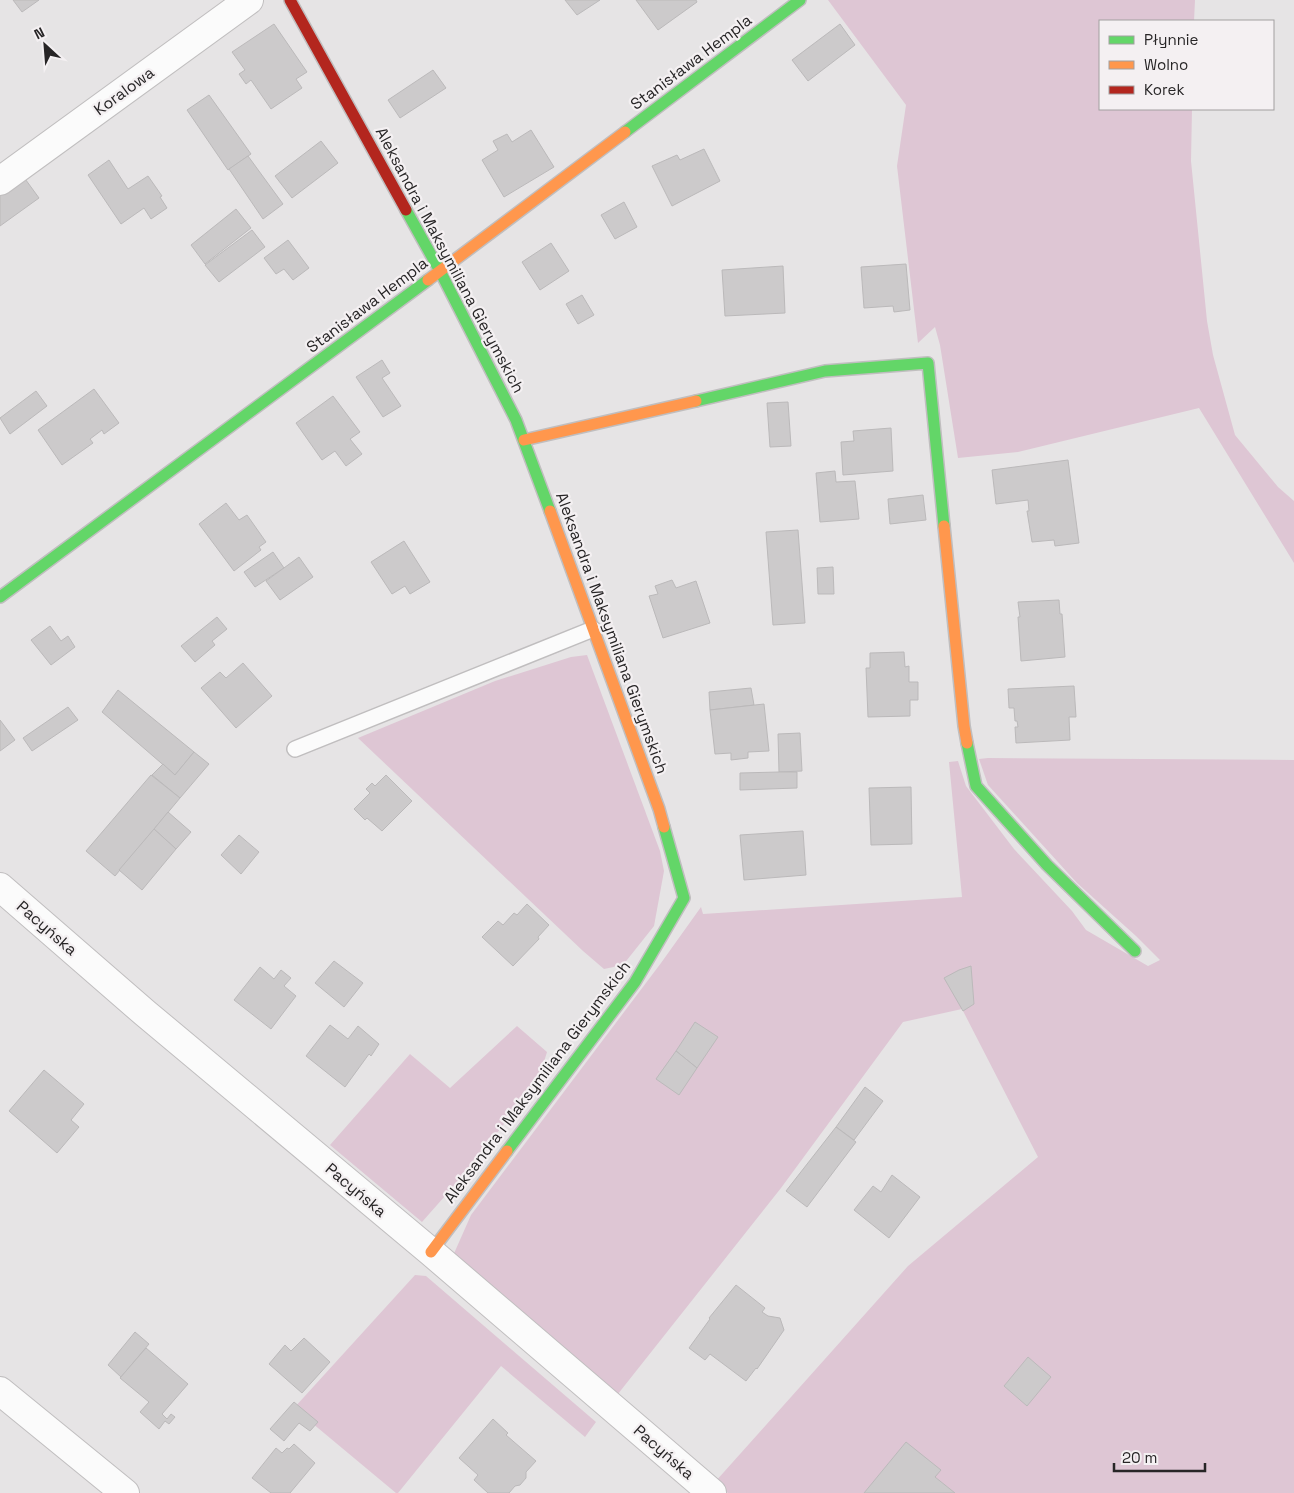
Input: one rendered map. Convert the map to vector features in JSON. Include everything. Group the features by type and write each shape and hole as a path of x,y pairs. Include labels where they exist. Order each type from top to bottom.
{"street":[{"name":"Koralowa","path":"0,181 249,0"},
{"name":"Aleksandra i Maksymiliana Gierymskich","path":"290,0 440,271 512,412 660,809 684,898 635,982 431,1252"},
{"name":"Stanisława Hempla","path":"0,597 440,271 800,0"},
{"path":"524,440 825,371 928,363 964,726 976,786 1047,865 1135,951"},
{"name":"Pacyńska","path":"0,887 144,1013 431,1252 712,1493"},
{"path":"0,1391 125,1493"}],"lane":[{"path":"295,749 593,629"}],"shaded area":[{"path":"828,0 1195,0 1194,20 1099,20 1099,110 1192,110 1191,161 1207,321 1213,355 1235,435 1278,487 1294,501 1294,563 1199,408 1018,452 958,458 940,345 935,327 918,343 897,166 906,105"},
{"path":"587,655 660,851 664,871 654,926 623,965 604,969 358,738 495,681 571,657"},
{"path":"979,759 1294,760 1294,1493 728,1493 715,1482 908,1266 1038,1157 962,1009 903,1022 781,1188 614,1399 586,1367 452,1258 471,1215 701,907 703,914 962,897 949,762 958,761 966,786 1014,849 1072,911 1086,930 1148,966 1160,960 1077,883 988,785"},
{"path":"517,1026 547,1052 539,1078 475,1162 422,1222 330,1145 410,1054 450,1088"},
{"path":"415,1275 426,1276 596,1422 585,1437 501,1366 398,1493 396,1493 294,1408"}],"building":[{"path":"13,0 39,0 22,12"},
{"path":"565,0 600,0 577,15"},
{"path":"636,0 696,0 697,2 658,30"},
{"path":"274,24 307,72 296,79 302,88 271,109 251,80 246,84 239,74 245,70 232,52"},
{"path":"840,24 855,45 808,81 792,60"},
{"path":"433,70 446,88 400,118 388,100"},
{"path":"209,95 251,154 228,170 187,110"},
{"path":"531,130 554,167 504,197 482,160 498,150 493,141 507,134 512,142"},
{"path":"321,141 338,163 292,198 275,176"},
{"path":"704,149 720,181 672,206 652,166 677,155 680,160"},
{"path":"248,156 283,204 263,219 229,169"},
{"path":"109,160 128,189 148,176 162,196 160,197 167,208 151,219 144,208 121,224 88,175"},
{"path":"23,176 39,198 0,226 0,193"},
{"path":"624,202 637,227 615,239 601,215"},
{"path":"236,209 251,228 205,264 191,245"},
{"path":"252,230 265,247 219,282 205,265"},
{"path":"288,240 309,268 293,280 284,269 276,274 264,258"},
{"path":"551,243 569,271 540,290 522,262"},
{"path":"906,264 910,310 894,312 893,306 864,308 861,267"},
{"path":"783,266 785,313 725,316 722,270"},
{"path":"582,295 594,315 578,324 566,304"},
{"path":"382,360 390,373 382,378 401,406 383,417 356,377"},
{"path":"94,389 119,423 104,434 102,430 90,439 93,443 62,465 38,430"},
{"path":"36,391 47,406 10,434 0,418"},
{"path":"333,396 360,432 350,439 362,454 346,466 335,451 322,460 296,423"},
{"path":"788,402 791,446 770,447 767,403"},
{"path":"891,428 893,471 843,475 841,442 854,441 853,431"},
{"path":"1068,460 1079,543 1055,546 1054,540 1032,542 1027,511 1029,511 1028,500 996,504 992,470"},
{"path":"835,471 836,482 855,481 859,519 820,522 816,473"},
{"path":"923,495 926,520 890,524 888,499"},
{"path":"226,503 239,520 247,515 266,542 259,547 261,550 234,571 199,524"},
{"path":"798,530 805,623 773,625 766,532"},
{"path":"404,541 430,582 410,594 405,586 392,594 371,562"},
{"path":"273,552 284,568 255,587 244,572"},
{"path":"299,557 313,577 280,600 266,581"},
{"path":"833,567 834,594 818,594 817,568"},
{"path":"672,580 676,588 696,581 710,623 663,638 649,596 658,594 655,586"},
{"path":"1059,600 1060,614 1062,614 1065,657 1021,661 1018,602"},
{"path":"217,617 227,629 212,641 215,645 195,662 181,646"},
{"path":"50,626 61,641 68,636 75,647 51,665 31,640"},
{"path":"904,652 905,667 909,666 909,682 918,682 918,700 910,700 910,716 868,717 866,668 870,668 870,653"},
{"path":"243,663 272,696 236,728 201,688 220,672 226,678"},
{"path":"1074,686 1076,717 1069,717 1070,740 1016,743 1015,727 1018,727 1017,721 1015,721 1014,708 1009,708 1008,689"},
{"path":"751,688 754,705 710,710 709,692"},
{"path":"118,690 194,752 175,775 102,712"},
{"path":"764,704 769,751 748,752 748,758 731,760 731,753 715,754 710,710"},
{"path":"68,707 78,720 32,751 23,738"},
{"path":"0,720 15,740 0,751"},
{"path":"800,733 802,771 779,772 778,734"},
{"path":"194,752 209,764 180,798 152,775 163,764 175,775"},
{"path":"797,772 797,788 740,790 740,773"},
{"path":"151,775 180,798 115,876 86,851"},
{"path":"386,775 412,801 382,831 367,818 365,820 354,809 370,793 366,789 372,783 375,786"},
{"path":"911,787 912,844 871,845 869,788"},
{"path":"168,812 191,832 176,849 154,829"},
{"path":"154,829 176,849 142,890 119,870"},
{"path":"803,831 806,875 744,880 740,835"},
{"path":"239,835 259,852 241,874 221,855"},
{"path":"527,904 549,925 538,937 539,939 513,966 482,937 498,921 503,925 514,913 517,915"},
{"path":"334,961 363,983 344,1007 315,983"},
{"path":"971,966 974,1004 963,1011 944,978"},
{"path":"260,967 274,979 281,970 291,978 284,986 296,996 271,1029 234,1000"},
{"path":"695,1022 718,1037 697,1068 676,1051"},
{"path":"330,1025 348,1039 358,1026 379,1044 371,1056 369,1054 345,1087 306,1056"},
{"path":"676,1051 697,1068 679,1095 656,1079"},
{"path":"44,1070 84,1104 71,1120 79,1127 57,1153 9,1111"},
{"path":"865,1087 883,1101 854,1140 836,1127"},
{"path":"836,1127 856,1142 807,1207 786,1191"},
{"path":"892,1175 920,1197 889,1238 854,1210 873,1186 881,1192"},
{"path":"736,1285 765,1308 762,1312 768,1316 780,1318 784,1330 757,1369 746,1381 710,1354 705,1360 689,1348 709,1318"},
{"path":"135,1332 149,1344 121,1377 108,1365"},
{"path":"304,1338 330,1362 302,1393 269,1364 285,1345 291,1351"},
{"path":"146,1348 188,1384 162,1414 167,1419 171,1414 175,1417 169,1424 165,1421 159,1429 140,1412 149,1402 120,1378"},
{"path":"1028,1357 1051,1377 1027,1406 1004,1386"},
{"path":"294,1402 318,1422 310,1431 299,1423 284,1441 270,1429"},
{"path":"493,1419 508,1433 506,1435 536,1461 526,1472 526,1478 509,1493 488,1493 474,1480 478,1475 459,1458"},
{"path":"906,1442 941,1470 935,1477 955,1493 864,1493"},
{"path":"294,1444 315,1463 290,1493 271,1493 252,1478 276,1448 282,1453"}],"traffic: fast":[{"path":"625,132 800,0"},
{"path":"406,210 440,271 516,420 550,511"},
{"path":"0,597 428,280"},
{"path":"696,401 825,371 928,363 944,526"},
{"path":"967,743 976,786 1047,865 1135,951"},
{"path":"507,1151 635,982 684,898 664,827"}],"traffic: slow":[{"path":"428,280 625,132"},
{"path":"524,440 696,401"},
{"path":"550,511 664,827"},
{"path":"944,526 967,743"},
{"path":"431,1252 507,1151"}],"traffic: jam":[{"path":"290,0 406,210"}]}
